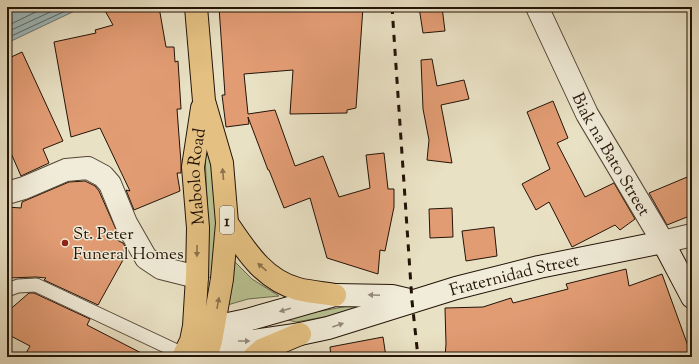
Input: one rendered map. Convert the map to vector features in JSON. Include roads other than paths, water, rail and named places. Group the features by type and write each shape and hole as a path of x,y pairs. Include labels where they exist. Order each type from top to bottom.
{"highway":[{"name":"Mabolo Road","path":"196,7 204,101 222,163 227,223 222,279 198,343"},
{"name":"Mabolo Road","path":"198,343 198,228 193,167 204,101"},
{"path":"227,223 252,259 278,282 298,289 335,295"},
{"path":"254,357 262,350 300,334"}],"main road":[{"name":"Biak na Bato Street","path":"538,7 587,114 663,242 692,297"},
{"path":"7,193 24,188 66,170 88,168 103,176 110,184 126,223 146,258 161,268 197,277"},
{"name":"Fraternidad Street","path":"198,343 254,341 328,328 456,288 539,267 692,235"},
{"path":"198,343 267,315 335,295 392,296 412,301"}],"lane":[{"path":"7,290 18,286 36,285 198,343"}],"water":[{"path":"7,7 83,7 7,43"}],"railway":[{"path":"392,7 412,301 418,357"}],"place":[{"name":"St. Peter Funeral Homes","path":"65,243"}]}
